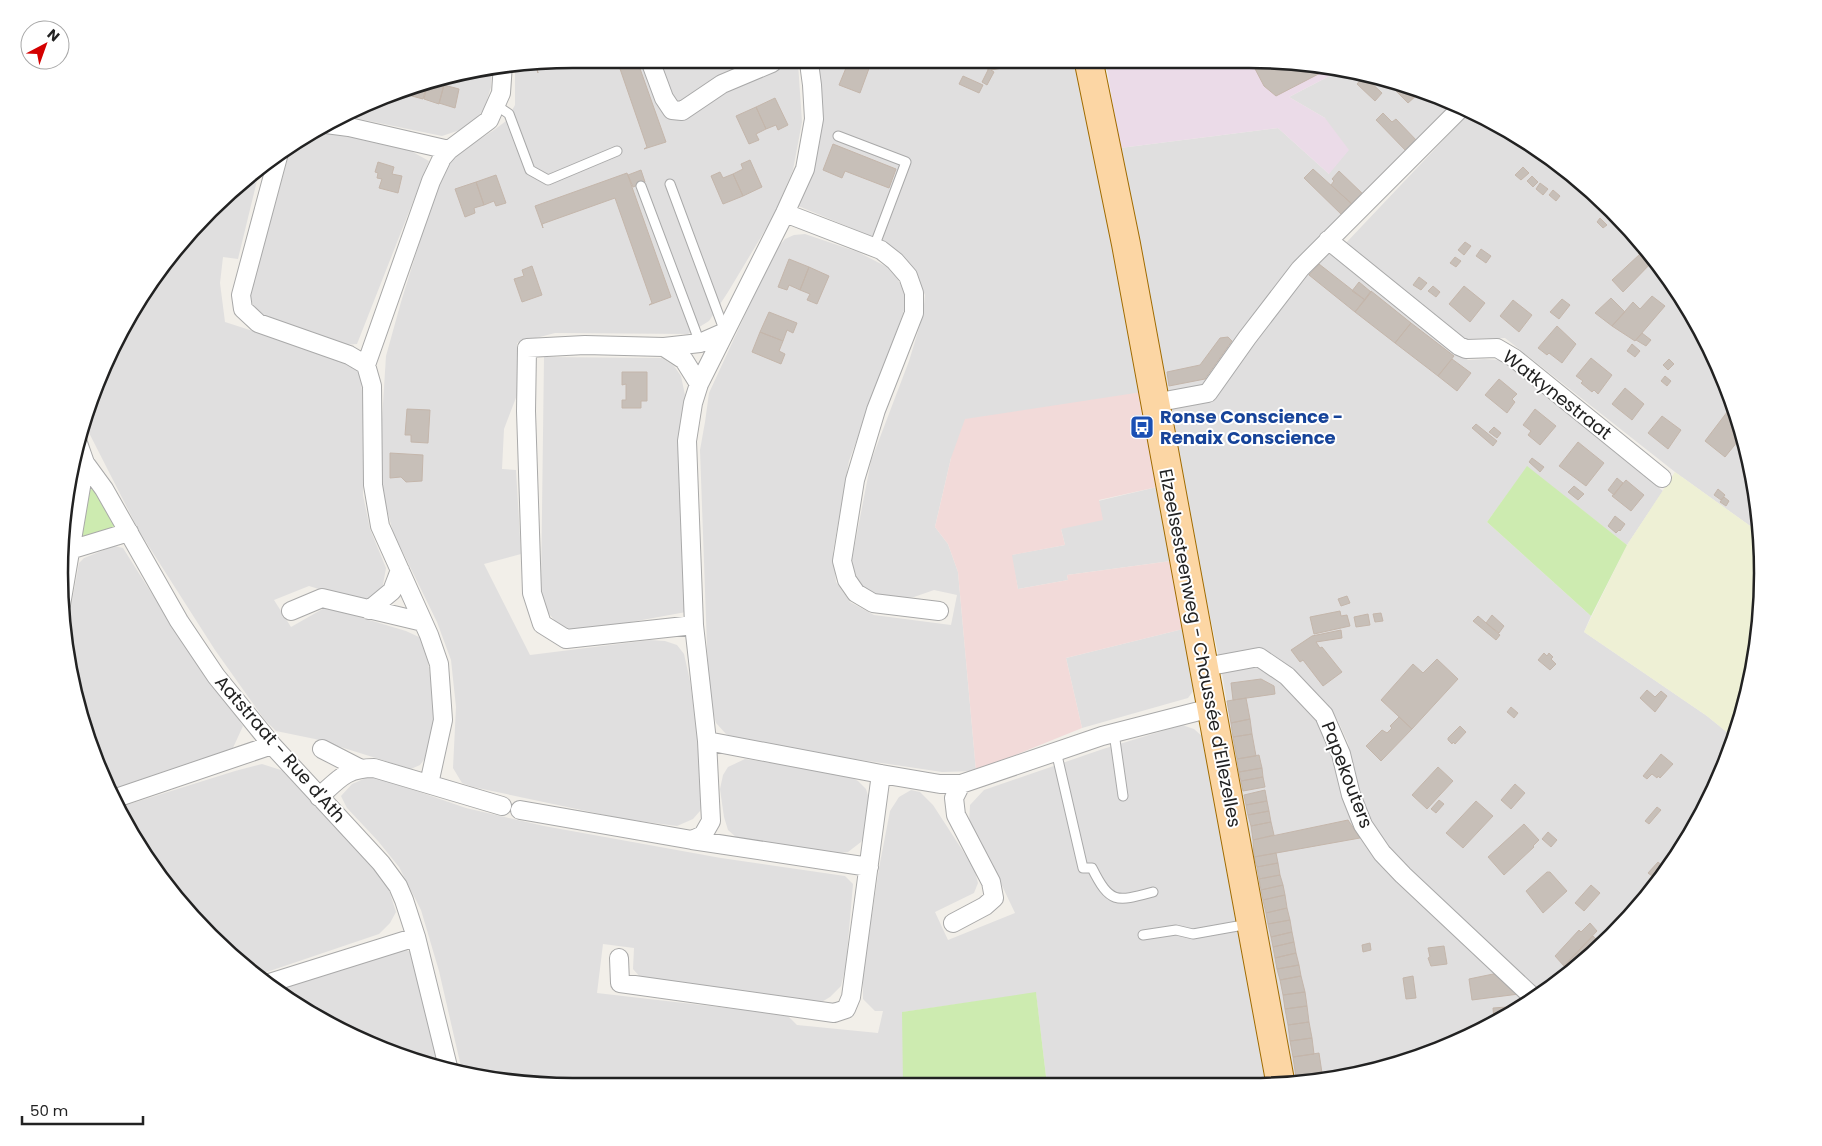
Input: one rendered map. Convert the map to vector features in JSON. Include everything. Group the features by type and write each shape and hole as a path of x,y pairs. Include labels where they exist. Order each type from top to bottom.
{"main road":[{"name":"Elzeelsesteenweg - Chaussée d'Ellezelles","path":"1090,68 1126,244 1279,1077"}],"street":[{"path":"653,68 664,98 672,110 682,111 722,84 760,68"},
{"path":"692,840 703,835 711,821 707,741 694,625 687,441 693,403 699,384 785,213 805,168 814,119 809,68"},
{"path":"429,784 443,720 438,664 429,635 380,526 373,485 372,386 366,365 431,181 442,158 449,150 490,120 501,93 502,73"},
{"path":"1154,403 1208,393 1300,269 1456,113"},
{"path":"338,126 449,150"},
{"path":"276,164 241,295 243,309 258,322 349,356 366,365"},
{"path":"785,213 880,250 895,261 908,276 914,293 914,313 876,410 854,480 842,561 846,580 856,593 872,603 940,611"},
{"name":"Watkynestraat","path":"1328,240 1459,346 1466,349 1497,348 1514,358 1662,478"},
{"path":"694,625 566,639 542,624 532,593 526,411 527,348 585,345 664,347 700,343 725,332"},
{"path":"664,347 684,360 699,384"},
{"name":"Aatstraat - Rue d'Ath","path":"82,455 85,463 104,489 179,621 216,676 272,745 389,873 404,900 416,937 447,1062"},
{"path":"68,560 85,463"},
{"path":"70,550 129,532"},
{"path":"369,610 392,591 400,570"},
{"path":"291,611 322,598 423,622"},
{"name":"Papekouters","path":"1205,667 1259,657 1287,676 1324,715 1341,754 1354,803 1363,824 1382,853 1403,876 1529,994"},
{"path":"707,741 940,784 961,784 1114,733 1211,708"},
{"path":"120,797 272,745"},
{"path":"322,749 359,768 381,770 502,806"},
{"path":"319,797 342,776 359,768"},
{"path":"619,958 620,983 834,1013 846,1010 851,997 881,774"},
{"path":"953,923 985,906 994,898 991,882 956,815 954,798 961,784"},
{"path":"520,810 692,840 869,866"},
{"path":"275,981 416,937"}],"lane":[{"path":"496,105 509,114 530,170 548,180 617,150"},
{"path":"838,136 906,162 874,247"},
{"path":"670,184 725,332"},
{"path":"640,186 700,343"},
{"path":"1114,733 1123,796"},
{"path":"1056,751 1083,868 1092,868 1106,892 1115,898 1129,899 1153,892"},
{"path":"1143,936 1176,930 1193,934 1251,924"}],"shaded area":[{"path":"573,68 798,68 802,122 793,170 773,217 709,321 688,334 555,333 517,343 522,382 504,429 502,469 516,470 521,554 484,564 530,655 650,640 665,641 677,645 684,654 690,681 703,778 703,799 700,811 693,819 677,826 624,819 473,787 462,783 453,768 456,707 451,660 437,622 393,532 382,491 380,451 386,356 436,189 445,165 506,121 515,105 515,71"},
{"path":"818,68 1082,68 1142,392 951,458 935,527 948,544 958,572 976,771 942,772 761,745 739,740 726,734 716,723 713,712 708,675 700,450 709,393 774,252 785,239 794,235 805,234 858,252 889,268 904,291 905,308 849,461 833,552 836,582 850,602 874,615 951,625 957,595 934,590 914,597 896,599 877,596 864,588 854,572 852,559 871,461 909,361 923,315 925,295 916,274 903,256 887,243 796,205 816,156 823,118"},
{"path":"1107,68 1249,68 1282,69 1332,75 1289,97 1325,118 1349,150 1329,174 1278,128 1120,148"},
{"path":"492,74 491,87 484,110 466,128 442,136 354,118 411,94 474,77"},
{"path":"1332,75 1411,94 1451,110 1206,385 1168,392 1120,148 1278,128 1329,174 1325,118 1289,97"},
{"path":"1466,117 1502,135 1530,153 1582,193 1629,240 1650,265 1687,320 1716,380 1728,411 1745,474 1752,527 1675,472 1505,338 1464,339 1344,245"},
{"path":"324,133 364,139 411,151 429,161 357,344 345,345 262,316 254,308 250,295 289,155"},
{"path":"258,178 238,259 223,257 220,283 225,322 344,360 357,368 361,379 363,405 363,495 370,529 386,568 382,590 369,599 358,601 309,586 274,600 291,627 326,607 406,631 421,638 426,649 435,708 429,753 420,765 411,769 315,739 276,731 264,719 215,650 139,531 88,431 94,411 120,349 135,320 153,292 193,240"},
{"path":"1326,253 1329,253 1468,360 1501,360 1663,491 1627,545 1527,467 1487,522 1591,616 1584,632 1707,716 1728,733 1716,766 1687,826 1650,881 1629,906 1582,953 1534,990 1405,868 1377,834 1363,805 1348,743 1338,721 1327,704 1276,657 1264,650 1219,658 1164,406 1210,397 1278,304"},
{"path":"544,357 662,358 674,366 681,376 685,395 680,426 686,612 598,628 569,629 557,623 542,606"},
{"path":"1142,392 1157,487 1099,500 1103,520 1061,529 1065,545 1012,555 1018,589 1068,580 1067,575 1171,561 1183,629 1066,658 1082,728 976,771 958,572 948,544 935,527 951,458 965,419"},
{"path":"1157,487 1171,561 1067,575 1068,580 1018,589 1011,555 1065,545 1061,529 1098,501"},
{"path":"114,546 123,548 164,613 243,726 232,750 117,790 94,735 77,672 72,639 70,614 79,563 84,558"},
{"path":"1183,629 1194,690 1188,698 1082,728 1066,658"},
{"path":"1253,664 1267,667 1320,717 1353,809 1525,996 1473,1026 1411,1052 1348,1069 1293,1076 1256,887 1222,673"},
{"path":"1182,725 1194,729 1203,737 1264,1078 1046,1078 1036,993 903,1012 903,1078 573,1078 507,1074 461,1066 439,971 421,910 399,867 347,808 341,796 352,784 366,778 379,778 466,808 544,826 721,858 845,876 853,884 846,965 841,986 830,997 820,1003 641,978 633,969 634,948 603,944 597,993 787,1015 797,1025 878,1033 883,1011 875,1011 863,999 863,975 879,868 890,811 899,797 911,790 920,792 933,805 974,868 978,883 974,893 935,912 948,940 1015,913 987,854 969,822 970,805 984,790 1103,749"},
{"path":"745,759 845,774 858,781 866,789 870,802 868,828 861,842 848,852 833,854 737,838 728,830 720,789 723,775 728,767"},
{"path":"262,764 284,771 373,864 388,887 396,912 390,923 379,934 264,973 240,953 193,906 153,854 124,806"},
{"path":"403,948 412,953 437,1059 411,1052 349,1026 320,1011 283,987"}],"green space":[{"path":"1527,466 1627,545 1591,616 1487,522"},
{"path":"1675,472 1752,527 1754,573 1750,639 1745,672 1728,733 1707,716 1584,632 1627,545"},
{"path":"91,489 94,490 115,526 114,529 81,538 88,492"},
{"path":"1036,992 1046,1078 903,1078 902,1012"}],"building":[{"path":"620,68 640,68 666,142 644,149 647,147"},
{"path":"846,68 869,68 860,93 839,85"},
{"path":"988,68 1003,68 991,70 994,72 987,85 982,82"},
{"path":"1255,68 1321,73 1276,96 1264,86"},
{"path":"963,76 983,85 979,93 959,84"},
{"path":"1360,80 1371,83 1382,93 1375,101 1357,84"},
{"path":"444,85 439,104 424,99 426,90"},
{"path":"444,85 459,89 455,108 439,103"},
{"path":"1394,89 1416,96 1408,103"},
{"path":"426,90 423,99 408,95"},
{"path":"775,98 788,125 778,130 776,125 766,129 756,107"},
{"path":"756,107 766,129 756,134 759,140 749,144 736,116"},
{"path":"1383,113 1392,122 1396,119 1418,142 1407,152 1376,120"},
{"path":"833,144 896,169 889,188 845,171 842,178 823,170"},
{"path":"750,160 762,187 743,196 733,174 743,169 741,164"},
{"path":"378,162 394,167 392,174 402,176 398,193 379,188 382,179 377,178 378,173 375,172"},
{"path":"1523,167 1529,173 1521,180 1515,175"},
{"path":"1313,169 1353,205 1343,216 1304,178"},
{"path":"641,170 645,182 633,187 628,175"},
{"path":"1339,171 1365,196 1353,205 1331,185 1334,181 1332,179"},
{"path":"720,172 723,178 733,174 743,196 723,204 711,176"},
{"path":"627,173 671,297 649,305 652,303 615,198 542,224 543,228 535,206"},
{"path":"496,175 506,203 496,206 494,201 484,205 476,182"},
{"path":"1532,176 1538,182 1533,187 1527,181"},
{"path":"476,182 484,205 474,208 475,213 465,217 455,189"},
{"path":"1540,183 1548,189 1543,195 1536,189"},
{"path":"1553,190 1560,196 1556,201 1549,195"},
{"path":"1600,218 1607,225 1603,228 1597,222"},
{"path":"1465,242 1471,246 1464,255 1458,250"},
{"path":"1481,249 1491,256 1486,263 1476,256"},
{"path":"1639,252 1650,265 1623,292 1612,280 1640,254"},
{"path":"1455,257 1461,261 1456,267 1450,263"},
{"path":"789,259 809,267 800,290 789,285 787,290 778,287"},
{"path":"1319,264 1365,300 1355,312 1309,275"},
{"path":"532,266 542,295 522,302 514,279 524,276 522,270"},
{"path":"809,267 829,276 817,304 807,300 810,294 800,290"},
{"path":"1419,277 1427,283 1421,290 1413,285"},
{"path":"1359,282 1371,292 1365,300 1352,291"},
{"path":"1433,286 1440,292 1436,297 1428,291"},
{"path":"1464,286 1485,303 1470,322 1449,304"},
{"path":"1371,291 1411,323 1395,343 1355,312"},
{"path":"1652,296 1665,306 1635,341 1612,326 1633,302 1640,309"},
{"path":"1611,298 1625,312 1612,326 1595,313"},
{"path":"1562,299 1570,305 1559,319 1550,312"},
{"path":"1513,300 1532,315 1519,332 1500,316"},
{"path":"769,312 797,323 793,333 787,330 783,341 760,332"},
{"path":"1411,323 1454,356 1438,376 1395,343"},
{"path":"1557,326 1576,344 1562,363 1549,353 1547,355 1538,348"},
{"path":"760,332 783,341 779,351 785,354 781,364 752,352"},
{"path":"1642,333 1651,340 1646,346 1636,340"},
{"path":"1228,337 1232,341 1205,379 1169,386 1167,372 1200,365 1220,338"},
{"path":"1632,344 1640,351 1635,357 1627,351"},
{"path":"1591,358 1612,375 1598,394 1594,390 1592,392 1581,383 1583,381 1576,376"},
{"path":"1452,359 1471,373 1457,391 1438,376"},
{"path":"1669,359 1674,364 1668,370 1663,365"},
{"path":"622,372 647,372 647,401 641,401 641,408 622,408 622,400 626,400 626,384 622,385"},
{"path":"1665,376 1671,381 1667,386 1661,381"},
{"path":"1499,379 1517,394 1512,399 1515,402 1507,413 1485,395"},
{"path":"1625,388 1644,404 1632,420 1612,404"},
{"path":"407,409 430,410 428,443 411,442 411,435 405,435"},
{"path":"1535,409 1556,426 1540,445 1528,435 1531,431 1523,425"},
{"path":"1728,411 1737,442 1725,457 1705,441"},
{"path":"1662,416 1681,430 1668,449 1648,433"},
{"path":"1476,424 1497,441 1493,446 1472,428"},
{"path":"1494,427 1501,433 1497,438 1489,432"},
{"path":"1578,442 1604,463 1586,486 1559,466"},
{"path":"390,453 423,455 422,481 406,482 401,477 390,478"},
{"path":"1532,458 1544,467 1540,472 1529,462"},
{"path":"1617,478 1623,483 1614,495 1608,490"},
{"path":"1626,480 1644,495 1631,511 1612,496"},
{"path":"1574,486 1584,494 1578,500 1568,492"},
{"path":"1718,489 1725,495 1721,500 1714,495"},
{"path":"1724,497 1729,501 1726,506 1720,502"},
{"path":"1615,516 1625,524 1616,533 1608,526"},
{"path":"1347,596 1350,603 1341,606 1338,599"},
{"path":"1340,611 1341,616 1347,615 1350,626 1314,634 1310,617"},
{"path":"1381,613 1383,621 1375,622 1373,614"},
{"path":"1368,614 1370,625 1356,627 1354,617"},
{"path":"1492,615 1504,626 1499,633 1486,623"},
{"path":"1478,616 1500,635 1496,640 1473,621"},
{"path":"1341,630 1342,638 1316,642 1342,672 1323,686 1303,660 1300,662 1291,650 1312,636"},
{"path":"1544,653 1547,656 1549,653 1553,657 1551,659 1556,664 1550,670 1538,660"},
{"path":"1437,659 1458,679 1412,729 1381,700 1413,664 1423,673"},
{"path":"1261,679 1274,686 1275,694 1233,700 1231,683"},
{"path":"1647,690 1655,697 1661,691 1667,696 1655,712 1640,698"},
{"path":"1246,698 1250,719 1231,723 1227,701"},
{"path":"1511,707 1518,713 1514,718 1507,712"},
{"path":"1399,717 1412,729 1381,761 1366,746 1382,730 1387,733 1392,728 1390,726"},
{"path":"1250,719 1252,734 1233,737 1231,723"},
{"path":"1460,726 1466,732 1455,744 1453,742 1452,744 1448,738"},
{"path":"1252,734 1256,756 1237,759 1233,737"},
{"path":"1661,754 1673,764 1660,778 1652,774 1647,779 1643,776"},
{"path":"1259,755 1262,768 1239,772 1237,759"},
{"path":"1438,767 1453,781 1427,809 1412,795"},
{"path":"1262,768 1263,777 1241,781 1239,772"},
{"path":"1263,777 1265,787 1243,791 1241,781"},
{"path":"1515,784 1525,793 1511,809 1501,800"},
{"path":"1265,790 1267,801 1246,805 1244,795"},
{"path":"1439,800 1444,804 1436,813 1431,809"},
{"path":"1267,801 1269,811 1248,815 1246,805"},
{"path":"1476,801 1493,816 1463,848 1446,833"},
{"path":"1657,807 1661,810 1649,824 1645,821"},
{"path":"1269,811 1271,822 1251,826 1248,815"},
{"path":"1348,820 1360,838 1254,857 1253,840"},
{"path":"1271,822 1274,835 1253,840 1251,826"},
{"path":"1524,824 1539,840 1504,875 1488,857"},
{"path":"1548,832 1557,840 1551,847 1542,839"},
{"path":"1276,853 1278,863 1257,867 1254,857"},
{"path":"1658,862 1661,865 1653,877 1648,873"},
{"path":"1278,863 1280,875 1259,879 1257,867"},
{"path":"1547,872 1550,872 1567,891 1543,913 1526,891"},
{"path":"1280,875 1283,885 1261,890 1259,879"},
{"path":"1283,885 1285,895 1263,900 1261,890"},
{"path":"1591,885 1600,893 1584,911 1575,903"},
{"path":"1285,895 1287,908 1266,913 1263,900"},
{"path":"1287,908 1290,920 1268,924 1266,913"},
{"path":"1290,920 1292,932 1271,937 1268,924"},
{"path":"1590,923 1597,931 1564,966 1555,956 1579,930 1581,932"},
{"path":"1292,932 1294,942 1273,947 1271,937"},
{"path":"1593,936 1596,939 1565,967 1564,966"},
{"path":"1294,942 1296,953 1275,958 1273,947"},
{"path":"1370,943 1371,950 1363,952 1362,945"},
{"path":"1444,946 1447,964 1431,966 1428,958 1430,957 1428,948"},
{"path":"1296,953 1299,965 1277,969 1275,958"},
{"path":"1299,965 1301,976 1280,980 1277,969"},
{"path":"1498,973 1519,994 1472,1000 1469,979"},
{"path":"1301,976 1305,992 1283,995 1280,980"},
{"path":"1413,976 1416,998 1406,999 1403,978"},
{"path":"1305,992 1307,1006 1285,1009 1283,995"},
{"path":"1307,1006 1309,1022 1288,1025 1285,1009"},
{"path":"1507,1007 1507,1008 1494,1015 1493,1008"},
{"path":"1309,1022 1312,1038 1290,1041 1288,1025"},
{"path":"1312,1038 1314,1054 1293,1057 1290,1041"},
{"path":"1319,1053 1322,1073 1296,1076 1293,1057"}],"place":[{"name":"Ronse Conscience - Renaix Conscience","path":"1142,427"}]}
